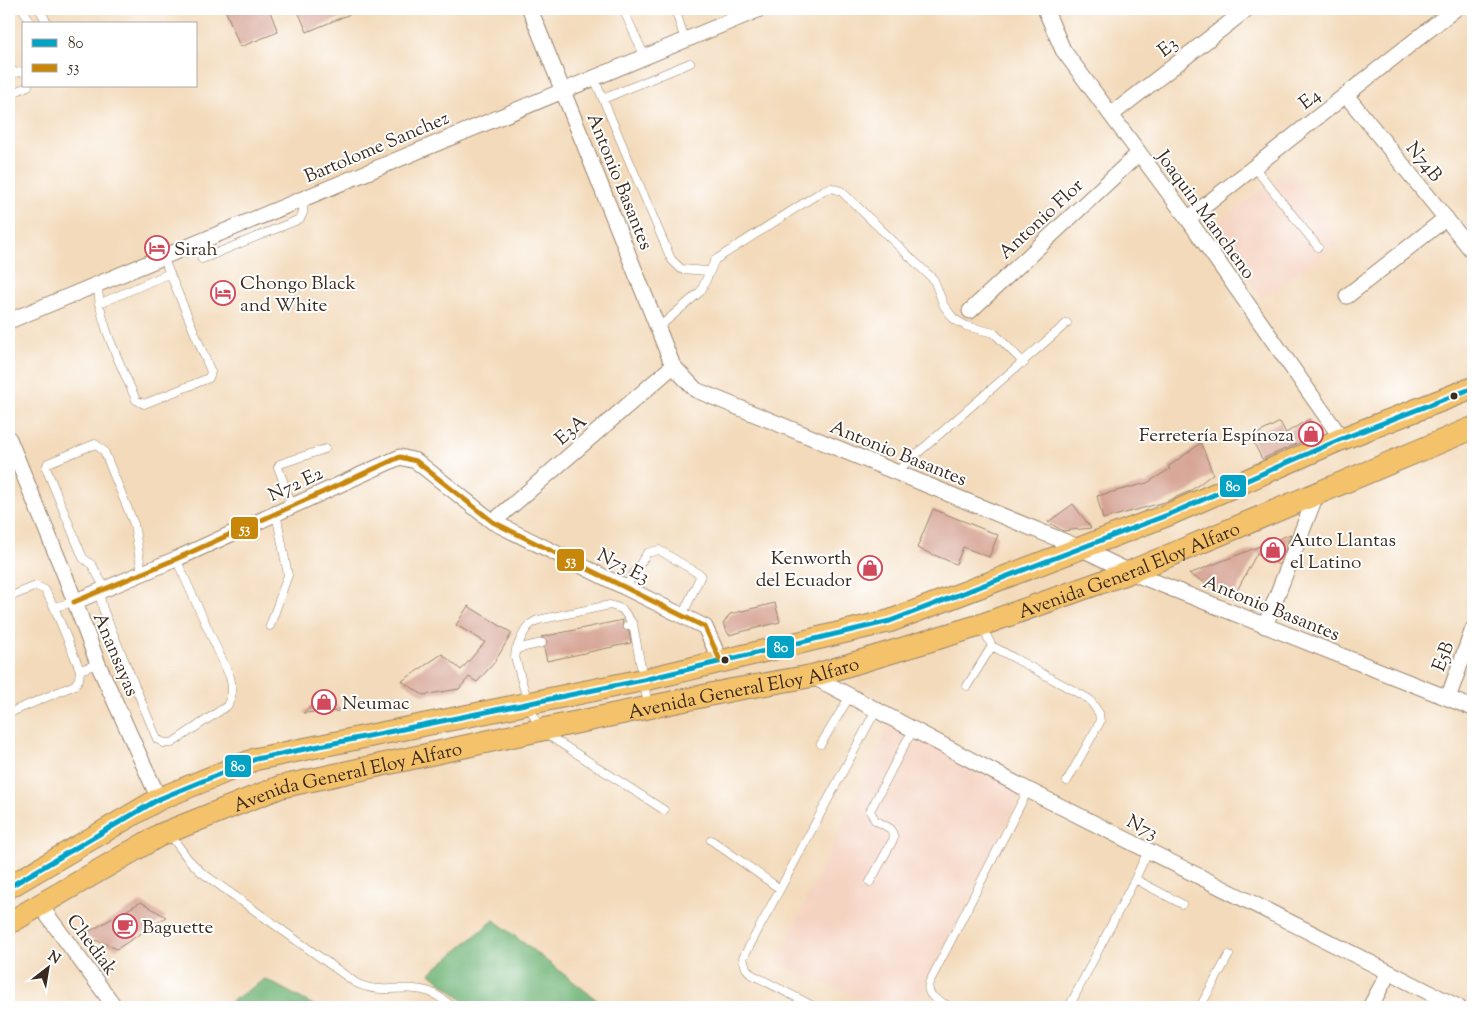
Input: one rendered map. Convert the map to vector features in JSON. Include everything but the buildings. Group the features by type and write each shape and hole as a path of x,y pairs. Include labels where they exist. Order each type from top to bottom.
{"main road":[{"name":"Avenida General Eloy Alfaro","path":"9,887 159,799 256,759 643,680 720,660 890,621 971,592 1078,547 1170,514 1342,439 1473,388"},
{"name":"Avenida General Eloy Alfaro","path":"9,923 168,831 280,787 540,730 732,690 812,676 981,625 1130,572 1473,428"}],"street":[{"name":"Antonio Basantes","path":"530,9 673,366 696,390 1078,547 1130,572 1473,708"},
{"name":"Bartolome Sanchez","path":"9,321 760,9"},
{"name":"Joaquin Mancheno","path":"1045,9 1062,50 1188,220 1342,439"},
{"name":"E3","path":"1111,115 1247,9"},
{"name":"E4","path":"1188,220 1456,9"},
{"name":"N74B","path":"1346,95 1473,252"},
{"name":"Antonio Flor","path":"970,311 1138,154"},
{"path":"1347,296 1446,218"},
{"name":"E3A","path":"493,522 673,366"},
{"name":"Anansayas","path":"9,439 66,578 98,664 159,799"},
{"name":"N72 E2","path":"74,602 176,560 400,456 416,461 493,522"},
{"path":"1265,626 1316,495"},
{"name":"N73 E3","path":"493,522 705,627 720,660"},
{"name":"E5B","path":"1448,698 1473,629"},
{"name":"N73","path":"812,676 1028,790 1388,974 1458,1007"},
{"name":"Chediak","path":"39,904 115,1007"},
{"path":"1370,1007 1388,974"}],"lane":[{"path":"23,9 31,22"},
{"path":"39,9 47,22"},
{"path":"623,9 645,56"},
{"path":"675,9 685,40"},
{"path":"603,99 690,63"},
{"path":"9,68 16,73 22,72"},
{"path":"594,78 671,259 682,269 708,271"},
{"path":"9,95 24,88"},
{"path":"1254,167 1318,247"},
{"path":"658,328 701,291 708,271 715,260 824,190 832,188 842,191 934,280 944,306 954,319 966,326 994,333 1024,363"},
{"path":"202,260 300,219 303,213 303,199"},
{"path":"98,284 99,304 105,324 136,400 144,404 209,378 211,372 163,257"},
{"path":"99,304 170,273"},
{"path":"896,472 1024,363 1068,322"},
{"path":"142,573 134,524 104,451 95,444 48,464 46,468 83,558 92,565 102,591 104,609 157,740 172,743 227,706 232,698 230,677 176,560"},
{"path":"292,506 278,467 280,464 325,449"},
{"path":"270,626 288,575 276,513"},
{"path":"625,588 647,553 659,550 701,575 682,616"},
{"path":"9,598 36,586 42,587 54,607 80,670 79,679 74,685 9,713"},
{"path":"54,607 74,602"},
{"path":"649,708 630,625 622,609 610,605 538,620 532,622 525,630 516,649 516,657 528,704 540,730 664,810"},
{"path":"981,625 992,646 1089,699 1095,705 1099,713 1100,722 1067,781"},
{"path":"516,649 542,643"},
{"path":"967,686 992,646"},
{"path":"80,670 98,664"},
{"path":"821,744 850,696"},
{"path":"815,1007 752,974 746,968 743,958 876,710"},
{"path":"870,882 894,838 891,829 874,820 870,811 907,740 915,730"},
{"path":"950,1007 930,995 927,989 929,982 1028,790"},
{"path":"168,831 188,859 201,872 356,982 376,990 415,989 432,993 453,1007"},
{"path":"711,840 780,889"},
{"path":"1070,1007 1148,850"},
{"path":"1134,879 1182,904"},
{"path":"1200,1007 1229,955"}],"shaded area":[{"path":"1289,168 1340,243 1262,299 1215,233 1213,227"},
{"path":"893,718 1024,787 915,1007 879,1007 777,962"}],"green space":[{"path":"494,920 606,1007 471,1007 430,973"},
{"path":"265,979 317,1007 223,1007"}],"transit line":[{"name":"80","path":"9,887 159,799 256,759 643,680 890,621 1170,514 1339,440 1473,388"},
{"name":"53","path":"74,602 176,559 400,457 416,461 493,522 705,627 720,660"}],"place":[{"name":"Sirah","path":"157,248"},
{"name":"Chongo Black and White","path":"223,293"},
{"name":"Ferretería Espínoza","path":"1311,434"},
{"name":"Auto Llantas el Latino","path":"1273,550"},
{"name":"Kenworth del Ecuador","path":"870,568"},
{"name":"Neumac","path":"324,702"},
{"name":"Baguette","path":"125,926"}]}
